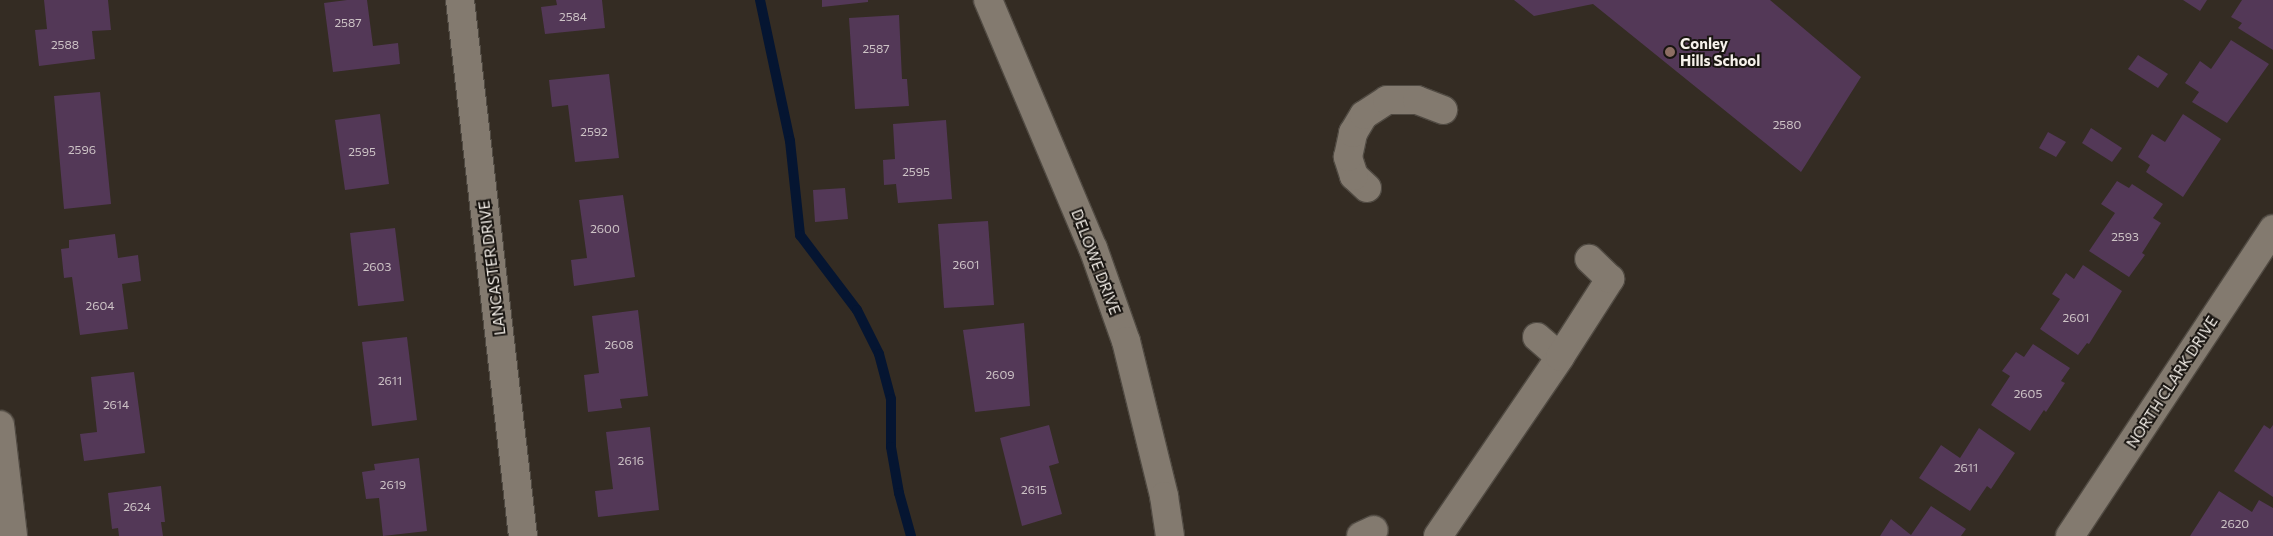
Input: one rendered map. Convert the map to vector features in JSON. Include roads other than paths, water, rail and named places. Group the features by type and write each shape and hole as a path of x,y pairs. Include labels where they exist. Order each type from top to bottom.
{"street":[{"name":"LANCASTER DRIVE","path":"460,0 523,536"},
{"name":"DELOWE DRIVE","path":"988,0 1092,248 1126,341 1164,496 1170,536"},
{"path":"1367,188 1354,176 1348,157 1353,133 1364,115 1387,100 1417,100 1442,110"},
{"name":"NORTH CLARK DRIVE","path":"2070,536 2273,229"},
{"path":"1438,536 1560,358 1610,279 1589,259"},
{"path":"1537,337 1560,358"},
{"path":"0,425 13,536"}],"waterway":[{"path":"760,0 790,141 800,235 857,310 879,354 891,399 891,447 899,493 911,536"}],"place":[{"name":"Conley Hills School","path":"1670,52"}]}
